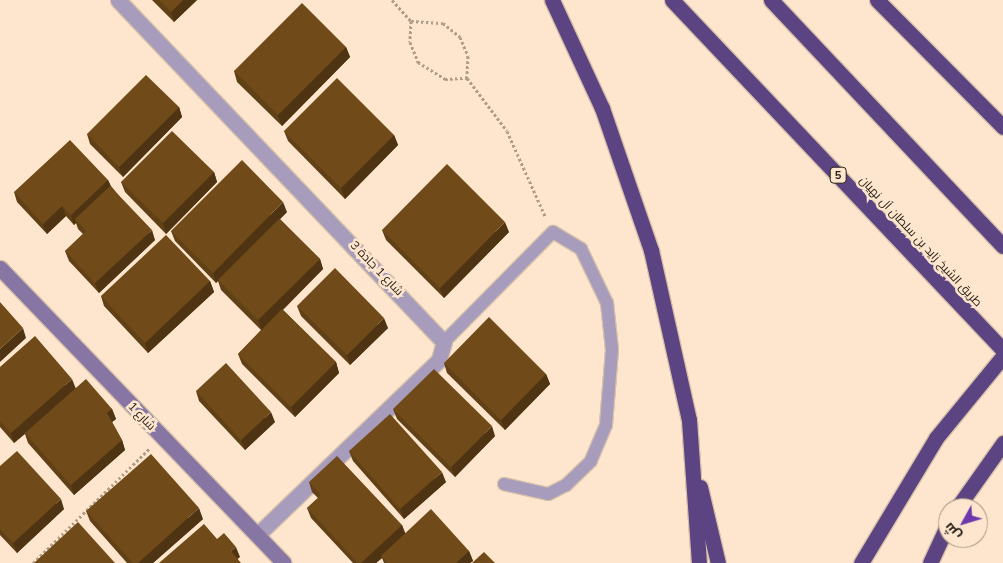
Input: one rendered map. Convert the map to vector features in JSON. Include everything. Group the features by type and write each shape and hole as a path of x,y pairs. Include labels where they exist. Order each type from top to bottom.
{"highway":[{"path":"552,0 602,108 634,194 678,365 696,474 718,563"},
{"name":"طريق الشيخ زايد بن سلطان آل نهيان","path":"672,0 1003,350"},
{"path":"771,0 1003,246"},
{"path":"877,0 1003,127"},
{"path":"861,563 936,438 1003,356"},
{"path":"962,498 968,488 1003,443"},
{"path":"696,474 699,563"},
{"path":"930,563 938,546"}],"street":[{"name":"شارع 1 جادة 3","path":"118,0 444,342"},
{"name":"شارع 1","path":"0,268 284,563"},
{"path":"257,535 439,360 444,342"}],"lane":[{"path":"444,342 553,232 581,249 607,303 612,350 606,425 591,462 566,485 548,494 504,484"}],"path":[{"path":"392,0 411,21 443,23 460,37 468,56 467,78 507,131 553,232"},
{"path":"411,21 410,42 418,62 435,76 467,78"},
{"path":"33,563 162,437"}],"building":[{"path":"159,0 183,0 171,12"},
{"path":"302,3 346,47 278,115 234,71"},
{"path":"146,75 179,107 119,167 87,134"},
{"path":"337,78 394,135 341,188 284,131"},
{"path":"172,131 214,172 163,223 121,182"},
{"path":"70,140 108,180 71,215 62,206 43,224 14,192"},
{"path":"242,160 283,202 213,273 171,231"},
{"path":"447,164 505,222 440,288 382,230"},
{"path":"110,186 152,230 95,283 65,251 86,231 75,219"},
{"path":"279,219 320,259 258,320 218,280"},
{"path":"166,235 210,281 145,343 101,296"},
{"path":"335,268 384,318 347,355 297,306"},
{"path":"0,302 23,328 0,349"},
{"path":"282,309 336,362 291,407 238,354"},
{"path":"489,317 546,374 501,420 444,363"},
{"path":"35,336 72,379 11,433 0,421 0,367"},
{"path":"226,363 271,412 241,440 196,391"},
{"path":"434,369 492,426 451,467 393,409"},
{"path":"86,379 112,409 107,413 122,440 71,485 25,433"},
{"path":"390,414 442,472 400,509 349,451"},
{"path":"17,451 61,499 13,543 0,529 0,466"},
{"path":"151,454 199,508 138,563 133,563 86,511"},
{"path":"337,456 402,525 361,563 358,563 307,508 321,495 309,482"},
{"path":"431,509 469,551 456,563 388,563 381,556"},
{"path":"78,522 115,563 34,563"},
{"path":"204,524 217,539 224,533 236,547 231,551 241,563 159,563"},
{"path":"484,552 495,563 472,563"}]}
